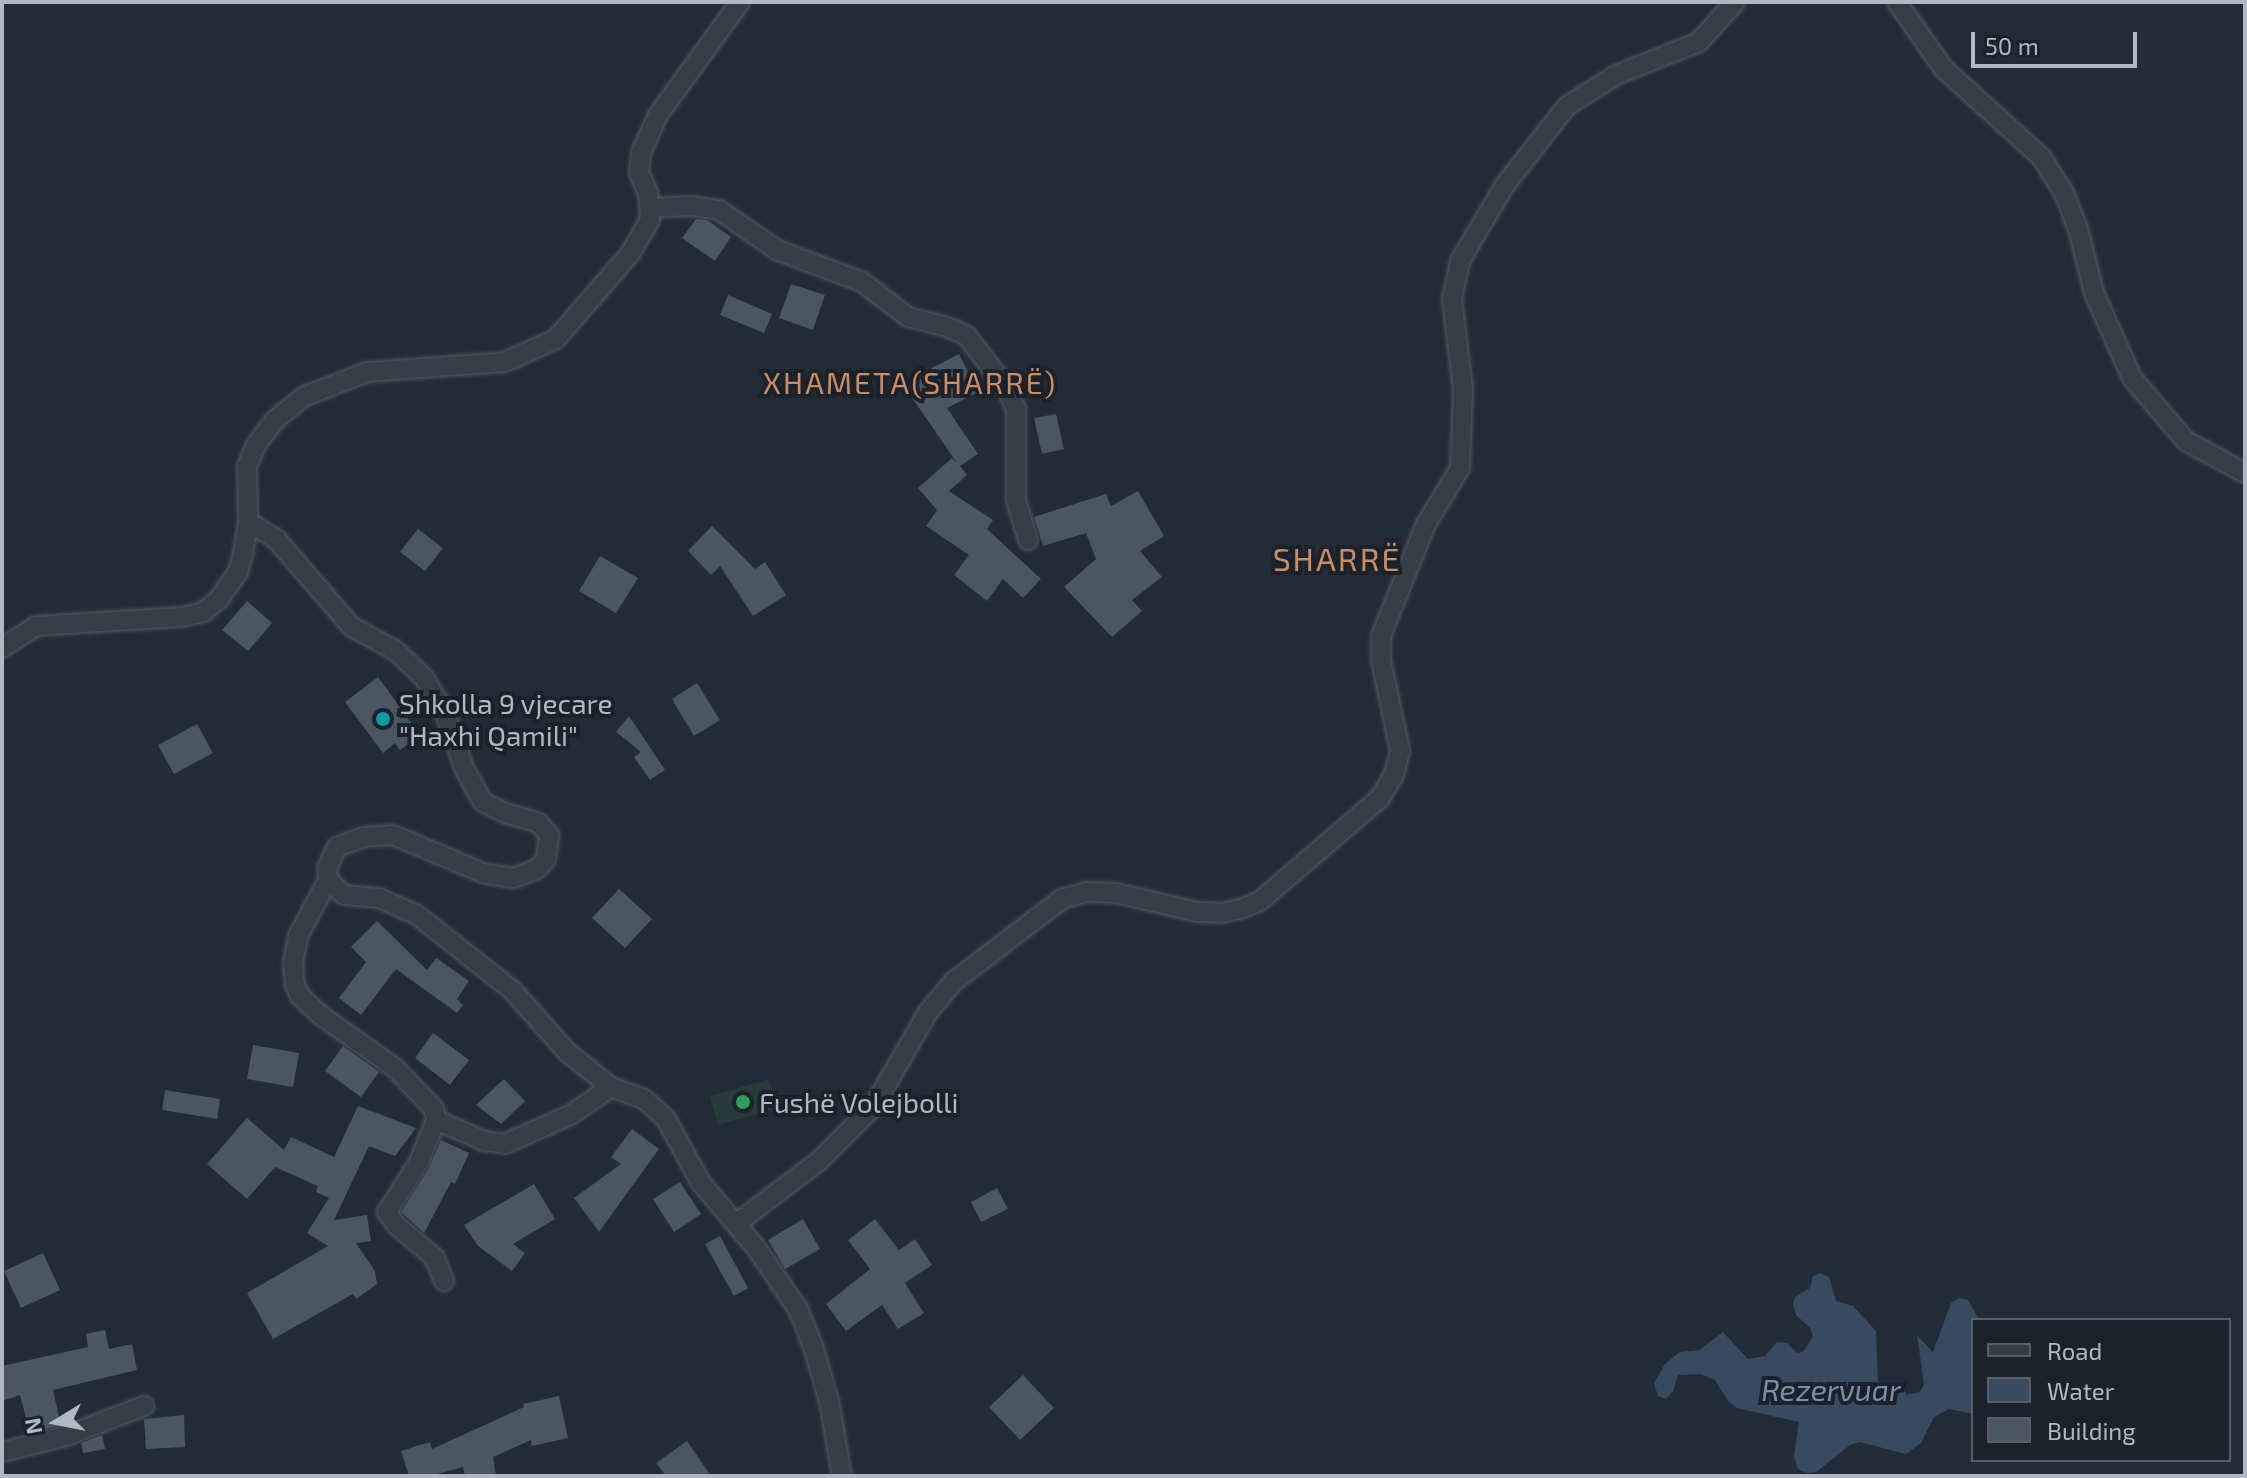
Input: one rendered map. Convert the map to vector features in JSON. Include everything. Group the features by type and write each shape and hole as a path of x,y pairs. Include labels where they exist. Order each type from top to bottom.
{"street":[{"path":"2,648 36,626 98,625 202,613 219,599 238,572 248,522 247,466 256,445 275,420 303,397 367,372 505,362 556,339 630,254 650,220 648,193 639,173 641,153 658,115 740,2"},
{"path":"737,1223 819,1161 874,1106 928,1012 953,982 1062,899 1086,892 1116,893 1197,912 1221,913 1241,909 1260,901 1380,798 1394,775 1400,751 1381,660 1381,636 1426,524 1460,468 1463,389 1458,323 1452,299 1460,261 1505,185 1567,106 1616,75 1699,42 1735,2"},
{"path":"1897,2 1944,69 2042,158 2056,180 2078,229 2094,293 2132,378 2186,441 2245,473"},
{"path":"650,208 691,206 719,210 777,250 862,282 908,317 945,326 967,336 1003,383 1016,409 1015,490 1028,540"},
{"path":"248,522 276,539 352,627 396,651 425,679 445,713 464,768 483,802 505,813 539,823 549,835 546,859 537,869 513,878 483,873 393,835 364,837 337,847 327,868 328,880 298,936 293,963 295,985 300,996 319,1014 409,1081 434,1109 436,1120 419,1162 387,1212 396,1225 435,1258 444,1281"},
{"path":"328,880 344,895 379,898 417,915 512,990 567,1052 611,1087 644,1099 656,1107 666,1119 701,1183 737,1223 805,1324 829,1401 842,1476"},
{"path":"436,1120 484,1141 505,1144 572,1114 611,1087"},
{"path":"2,1452 66,1436 144,1406"}],"green space":[{"name":"Fushë Volejbolli","path":"769,1079 777,1108 718,1125 710,1096"}],"water":[{"name":"Rezervuar","path":"1820,1273 1829,1277 1836,1301 1853,1306 1876,1331 1878,1381 1885,1386 1903,1386 1906,1395 1920,1392 1924,1384 1917,1335 1933,1352 1951,1303 1960,1298 1968,1300 1978,1318 1971,1318 1971,1414 1949,1409 1934,1417 1921,1443 1906,1454 1859,1442 1850,1445 1816,1472 1807,1473 1798,1469 1794,1456 1799,1422 1737,1408 1728,1401 1715,1380 1701,1374 1678,1375 1673,1391 1666,1399 1658,1396 1654,1383 1665,1364 1680,1352 1699,1350 1723,1332 1748,1359 1765,1356 1777,1342 1787,1343 1797,1353 1804,1351 1813,1336 1810,1328 1796,1315 1793,1304 1795,1297 1810,1288 1813,1276"}],"building":[{"path":"696,219 707,220 731,237 715,261 682,238"},
{"path":"791,284 825,295 813,330 779,318"},
{"path":"728,295 772,314 764,333 720,315"},
{"path":"959,354 978,392 947,408 978,454 960,466 967,475 949,491 993,520 987,529 1041,579 1023,598 1003,579 987,601 954,575 969,555 926,526 937,510 918,488 952,458 957,463 906,389 931,372 930,369"},
{"path":"1056,414 1064,449 1042,454 1034,418"},
{"path":"1138,491 1164,536 1140,551 1162,577 1132,600 1142,611 1112,637 1064,587 1096,559 1086,533 1043,546 1034,517 1106,494 1111,506"},
{"path":"712,526 755,569 765,562 786,595 753,616 720,566 711,575 688,551"},
{"path":"418,529 443,548 425,571 400,552"},
{"path":"600,556 638,578 616,613 579,591"},
{"path":"247,601 272,623 248,651 222,630"},
{"name":"Shkolla 9 vjecare \"Haxhi Qamili\"","path":"378,677 421,736 400,750 395,743 383,753 345,702"},
{"path":"697,683 720,720 694,736 672,699"},
{"path":"629,716 665,770 650,780 634,757 641,752 616,732"},
{"path":"197,724 213,753 174,774 158,745"},
{"path":"619,889 652,919 625,948 592,918"},
{"path":"377,921 427,970 436,958 469,981 457,999 463,1005 457,1013 396,969 361,1015 339,998 366,962 351,947"},
{"path":"433,1033 469,1060 450,1085 415,1058"},
{"path":"253,1045 299,1053 293,1087 247,1079"},
{"path":"343,1046 379,1072 361,1097 325,1071"},
{"path":"504,1079 525,1101 501,1124 476,1105"},
{"path":"165,1090 220,1099 217,1119 162,1110"},
{"path":"358,1106 416,1128 395,1156 369,1146 334,1220 367,1215 371,1241 356,1243 375,1271 377,1284 356,1299 353,1294 273,1339 247,1293 328,1246 307,1233 329,1198 316,1192 318,1186 275,1167 247,1199 207,1164 247,1118 284,1150 291,1137 334,1157"},
{"path":"632,1129 659,1149 599,1232 574,1198 621,1164 611,1157"},
{"path":"441,1140 469,1153 455,1184 451,1182 424,1233 401,1212 429,1168"},
{"path":"680,1182 701,1214 674,1232 653,1199"},
{"path":"534,1184 555,1219 513,1244 525,1253 512,1271 478,1246 464,1225"},
{"path":"997,1188 1008,1209 981,1222 971,1202"},
{"path":"803,1219 820,1249 785,1269 768,1240"},
{"path":"875,1219 899,1250 915,1239 932,1265 905,1283 924,1313 898,1329 882,1305 846,1331 826,1304 870,1269 848,1240"},
{"path":"720,1236 748,1288 734,1296 705,1244"},
{"path":"43,1253 60,1290 21,1308 4,1271"},
{"path":"105,1330 109,1349 132,1344 137,1370 53,1390 61,1425 30,1433 20,1395 2,1401 2,1366 88,1347 86,1334"},
{"path":"1023,1375 1054,1408 1020,1440 989,1407"},
{"path":"559,1396 568,1438 532,1446 531,1440 493,1457 496,1476 465,1476 463,1467 430,1476 409,1476 401,1451 430,1442 432,1449 524,1407 523,1404"},
{"path":"184,1415 185,1447 146,1449 144,1419"},
{"path":"102,1435 105,1449 83,1453 81,1443"},
{"path":"687,1441 711,1476 666,1476 656,1463"}],"place":[{"name":"Shkolla 9 vjecare \"Haxhi Qamili\"","path":"383,719"},
{"name":"Fushë Volejbolli","path":"743,1102"}],"district":[{"name":"XHAMETA(SHARRË)","path":"910,382"},
{"name":"SHARRË","path":"1337,558"}]}
